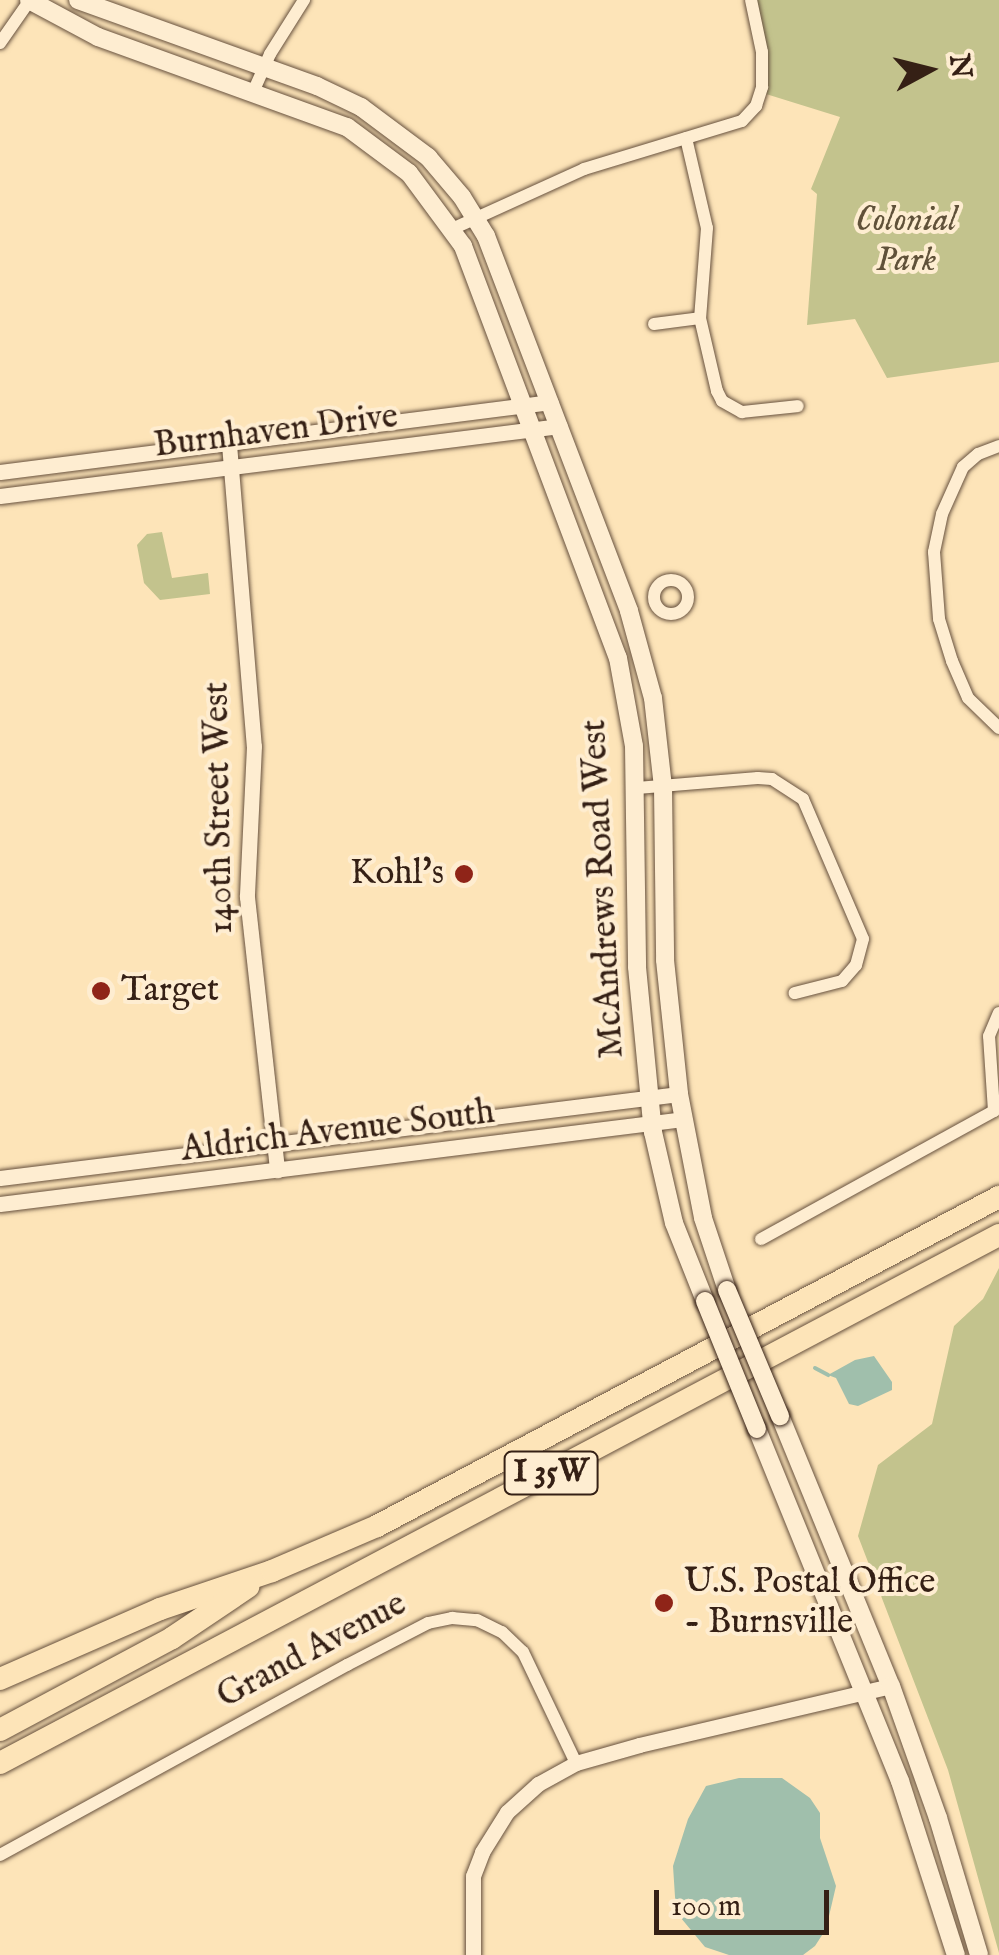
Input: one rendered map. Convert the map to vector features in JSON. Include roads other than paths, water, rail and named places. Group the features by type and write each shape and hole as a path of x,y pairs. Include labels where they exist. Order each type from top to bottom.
{"highway":[{"name":"I 35W","path":"0,1730 172,1638 272,1571 377,1526 999,1197"},
{"name":"I 35W","path":"0,1763 999,1235"},
{"path":"0,1679 160,1609 272,1571"},
{"path":"0,1774 103,1711"}],"main road":[{"name":"McAndrews Road West","path":"29,0 98,37 326,116 368,141 409,174 452,229 474,270 618,658 638,788 636,967 652,1123 670,1209 864,1692 919,1836 956,1955"},
{"name":"McAndrews Road West","path":"78,0 340,96 384,121 428,157 476,218 496,258 629,610 653,698 663,787 664,960 683,1119 703,1218 728,1290 891,1686 938,1818 980,1955"}],"street":[{"path":"0,42 29,0"},
{"path":"254,90 304,0"},
{"path":"452,229 584,169 742,121 756,106 762,87 762,52 751,0"},
{"path":"686,138 707,228 700,318 722,401 742,412 798,406"},
{"path":"654,324 700,318"},
{"name":"Burnhaven Drive","path":"0,472 550,402"},
{"name":"Burnhaven Drive","path":"0,496 560,426"},
{"name":"140th Street West","path":"229,444 254,746 247,897 277,1170"},
{"path":"999,446 978,454 963,467 942,514 934,552 939,620 952,660 968,698 999,728"},
{"path":"629,610 656,603"},
{"path":"638,788 758,778 772,780 804,799 863,939 856,965 842,981 795,993"},
{"path":"761,1239 994,1112 988,1036 999,1013"},
{"name":"Aldrich Avenue South","path":"0,1178 680,1094"},
{"name":"Aldrich Avenue South","path":"0,1204 683,1119"},
{"name":"Grand Avenue","path":"0,1855 347,1665 428,1623 452,1618 477,1620 502,1632 523,1652 576,1763"},
{"path":"472,1955 473,1876 488,1840 517,1803 576,1763 891,1686"}],"waterway":[{"path":"815,1368 828,1375"}],"place":[{"name":"Kohl's","path":"464,874"},
{"name":"Target","path":"101,991"},
{"name":"U.S. Postal Office - Burnsville","path":"664,1603"}],"park label":[{"name":"Colonial Park","path":"906,241"}]}
